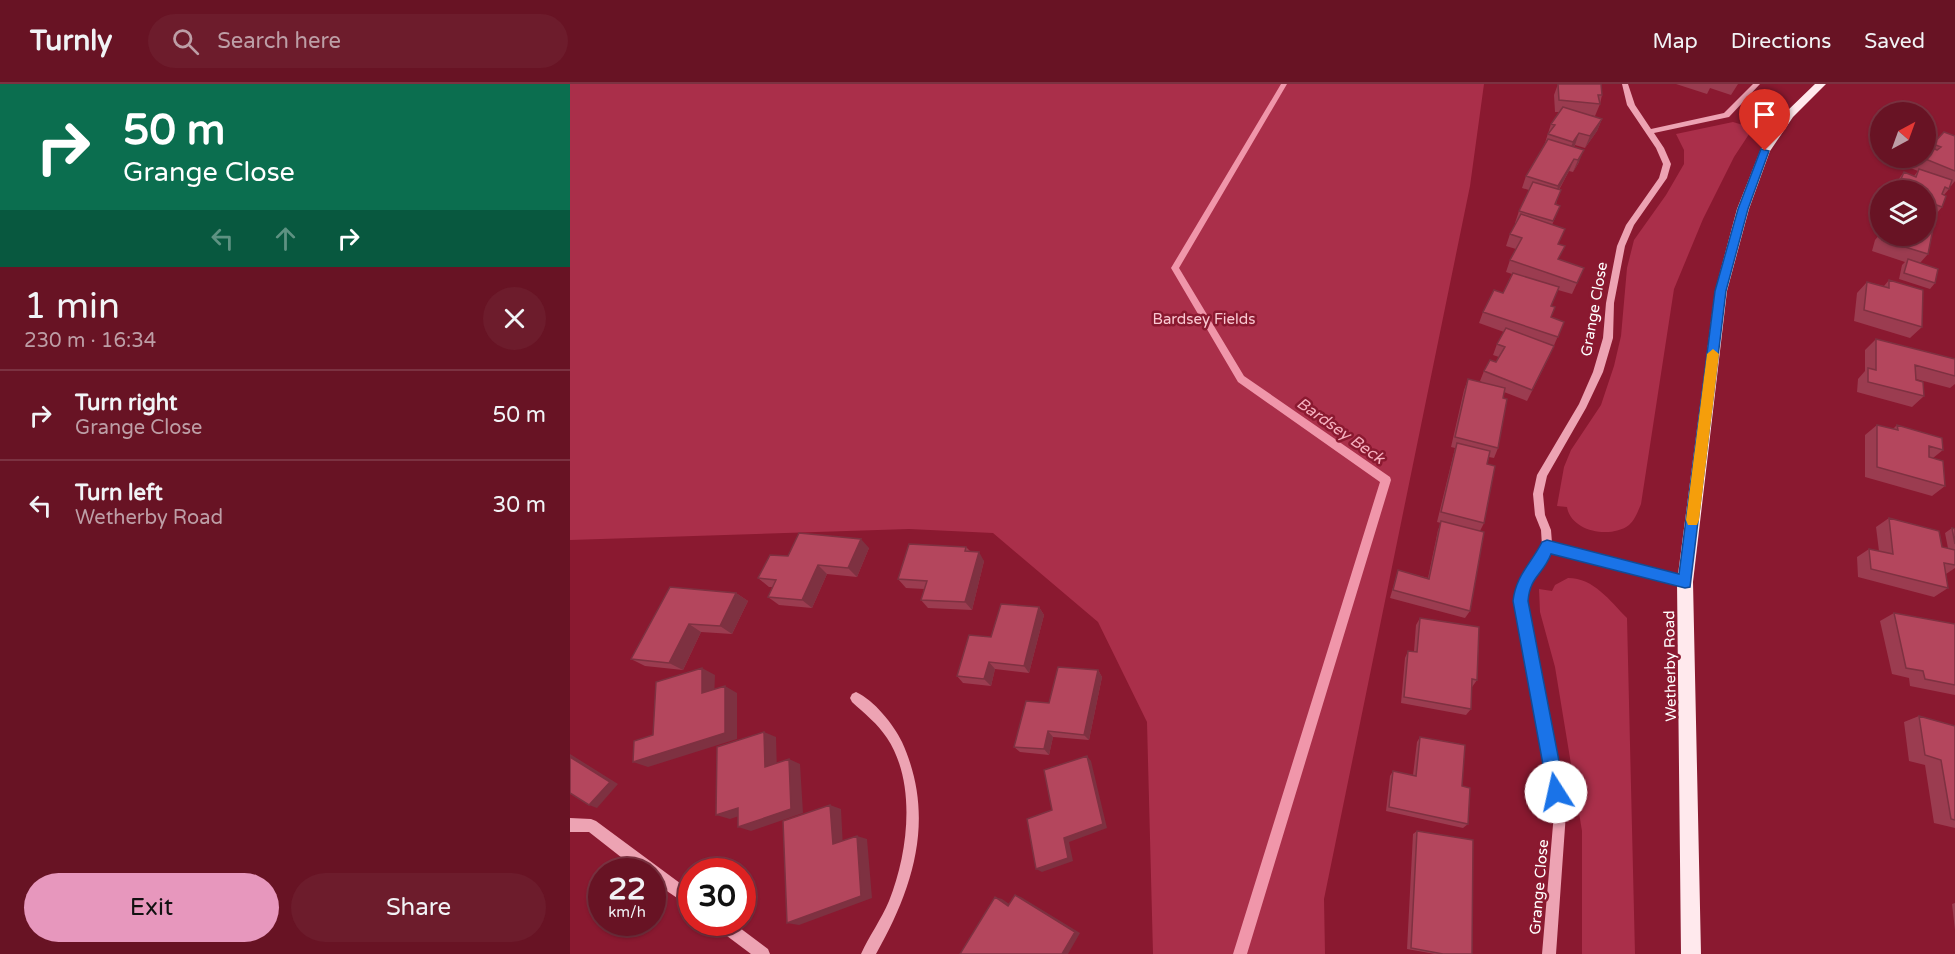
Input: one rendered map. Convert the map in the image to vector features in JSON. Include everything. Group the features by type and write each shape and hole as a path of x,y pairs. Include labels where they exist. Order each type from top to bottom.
{"main road":[{"name":"Wetherby Road","path":"1691,954 1685,582 1721,291 1743,209 1765,151 1789,115 1821,84"}],"street":[{"name":"Grange Close","path":"1549,954 1560,813 1521,601 1522,586 1530,572 1541,561 1547,546 1538,494 1542,475 1584,405 1598,372 1608,338 1612,291 1621,246 1630,225 1664,178 1667,164 1660,148 1631,105 1626,84"},
{"path":"1648,132 1726,115 1757,84"},
{"path":"1547,546 1685,582"},
{"path":"856,698 876,715 893,738 905,764 911,795 912,829 907,865 895,904 868,954"},
{"path":"570,825 591,826 633,858"},
{"path":"739,936 763,954"}],"green space":[{"name":"Bardsey Fields","path":"570,84 1484,84 1470,186 1324,899 1325,954 1153,954 1147,722 1098,622 993,533 909,529 570,540"},
{"path":"1733,122 1753,128 1734,157 1703,219 1674,289 1641,504 1629,525 1612,532 1593,531 1576,522 1570,516 1567,507 1557,506 1564,467 1571,450 1601,405 1614,366 1621,336 1627,268 1634,240 1666,195 1684,164 1684,150 1676,134"},
{"path":"1568,578 1594,586 1627,618 1635,954 1582,954 1582,831 1555,667 1540,612 1539,589 1552,591 1555,585"}],"building":[{"path":"1558,84 1601,84 1602,95 1598,95 1600,104 1559,100"},
{"path":"1563,107 1602,119 1590,136 1579,133 1573,142 1548,134 1555,125 1551,124"},
{"path":"1944,132 1955,136 1955,171 1936,163 1936,150 1941,147 1936,145 1936,141"},
{"path":"1548,139 1584,150 1578,160 1574,159 1558,186 1526,176"},
{"path":"1919,169 1952,180 1949,189 1945,187 1942,194 1946,196 1942,207 1936,205 1936,180 1901,180 1904,172 1916,177"},
{"path":"1533,182 1561,190 1555,204 1560,206 1553,221 1519,211"},
{"path":"1521,214 1565,229 1558,244 1565,246 1558,259 1584,268 1577,283 1510,260 1522,238 1510,234"},
{"path":"1902,246 1930,246 1928,254"},
{"path":"1908,259 1938,269 1935,283 1904,273"},
{"path":"1513,273 1559,287 1551,306 1555,307 1551,317 1564,322 1558,337 1483,312 1494,290 1503,293"},
{"path":"1889,280 1923,290 1922,327 1864,310 1867,282 1889,288"},
{"path":"1506,328 1554,346 1532,390 1484,371 1490,360 1496,362 1505,347 1497,344"},
{"path":"1876,339 1955,359 1955,376 1915,365 1916,380 1923,382 1924,396 1868,382 1868,368 1876,370"},
{"path":"1468,379 1505,388 1503,398 1507,399 1498,448 1455,437"},
{"path":"1877,425 1898,430 1897,425 1942,438 1943,450 1929,446 1929,457 1943,461 1945,486 1877,467"},
{"path":"1457,443 1490,451 1487,464 1495,466 1484,523 1441,512"},
{"path":"1889,518 1939,531 1942,547 1955,550 1955,565 1944,563 1948,588 1871,569 1869,549 1893,554"},
{"path":"1441,521 1484,532 1470,611 1393,590 1398,570 1429,579"},
{"path":"799,533 861,539 848,568 818,565 802,600 768,597 776,580 758,578 770,555 788,556"},
{"path":"909,544 966,547 965,551 979,552 965,602 921,600 927,581 898,579"},
{"path":"670,587 736,593 720,626 689,624 669,663 631,659"},
{"path":"1001,604 1039,607 1024,666 989,662 984,679 957,676 969,635 991,637"},
{"path":"1894,613 1955,624 1955,685 1925,679 1923,671 1906,668"},
{"path":"1420,618 1479,627 1477,680 1472,679 1471,709 1404,697 1408,651 1417,652"},
{"path":"1058,667 1098,670 1084,735 1048,731 1044,749 1014,747 1026,701 1049,703"},
{"path":"702,668 702,693 725,686 725,733 633,762 634,741 653,735 656,682"},
{"path":"1919,716 1955,726 1955,820 1951,819 1941,760 1925,755"},
{"path":"764,732 765,767 789,759 791,809 738,827 738,808 716,815 717,747"},
{"path":"1420,737 1465,745 1462,786 1470,788 1468,824 1389,807 1393,771 1416,776"},
{"path":"1087,756 1103,824 1064,838 1068,858 1036,869 1027,819 1052,810 1044,770"},
{"path":"570,757 610,782 589,805 570,793"},
{"path":"830,805 833,844 857,836 861,896 787,923 783,821"},
{"path":"1417,831 1473,840 1472,954 1443,954 1411,948"},
{"path":"1015,895 1075,932 1062,954 960,954 995,897 1008,906"}],"waterway":[{"name":"Bardsey Beck","path":"1240,954 1386,480 1241,379 1175,268 1284,84"}],"slow traffic":[{"path":"1692,520 1713,354"}],"route":[{"path":"1556,792 1521,601 1522,586 1530,572 1541,561 1547,546 1685,582 1721,291 1743,209 1765,151"}]}
